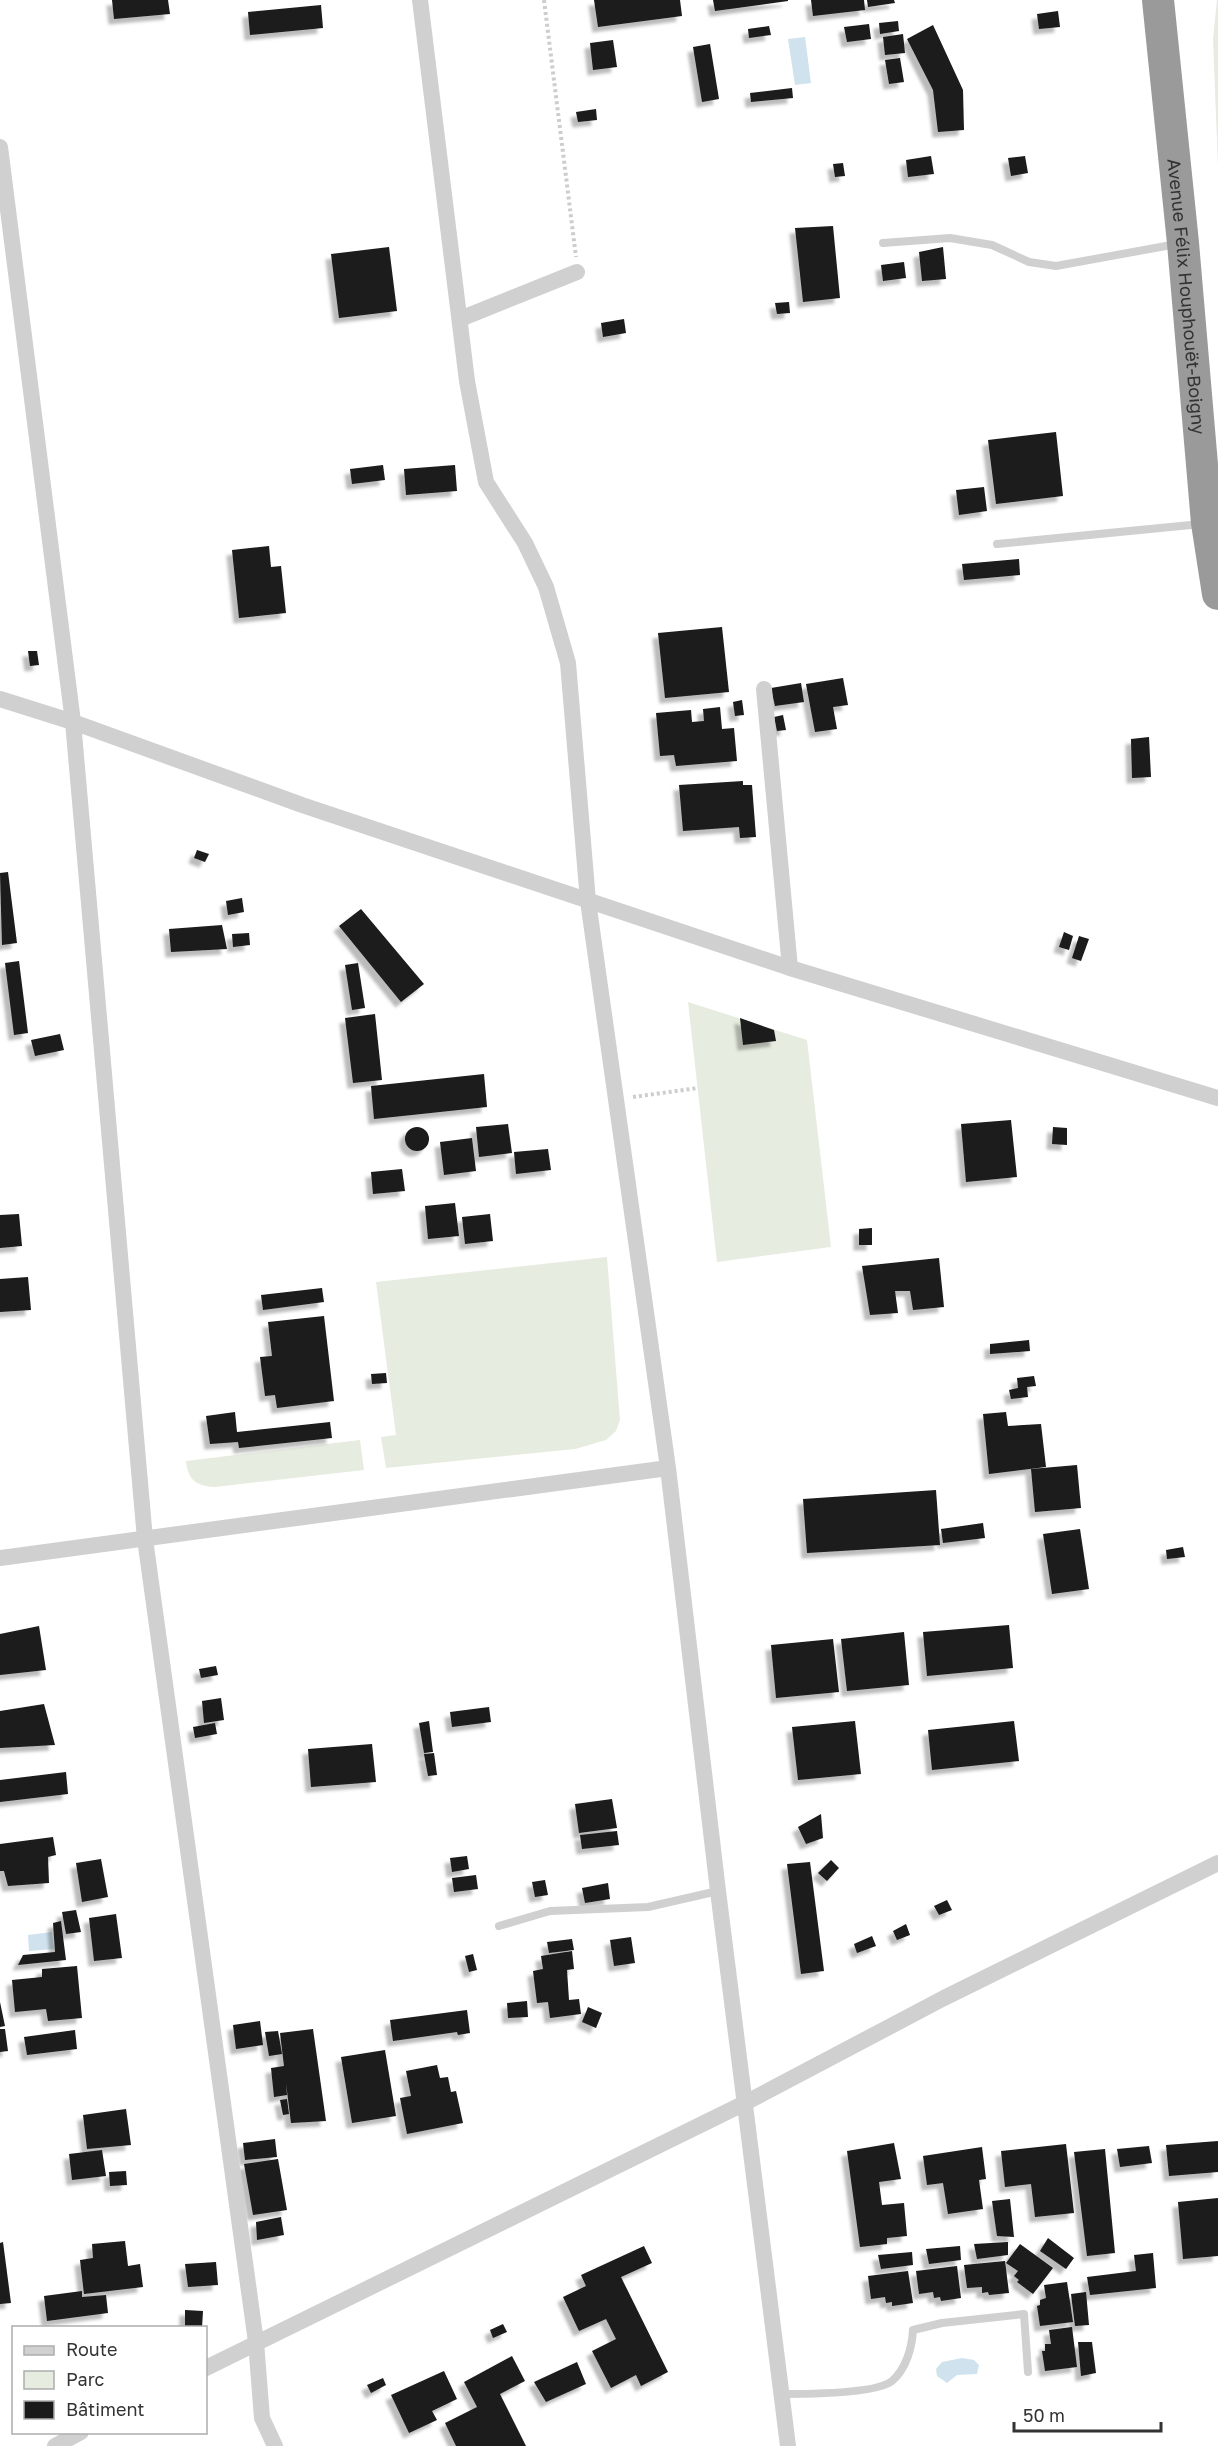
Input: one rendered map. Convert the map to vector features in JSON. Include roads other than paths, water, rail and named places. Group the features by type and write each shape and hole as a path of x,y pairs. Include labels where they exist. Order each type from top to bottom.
{"highway":[{"name":"Avenue Félix Houphouët-Boigny","path":"1158,0 1183,243 1207,523 1218,594"}],"street":[{"path":"420,0 468,381 486,482 525,543 546,587 568,663 588,901 668,1468 718,1891 788,2446"},
{"path":"0,147 73,722 145,1539 256,2342 262,2418 274,2446"},
{"path":"460,319 578,272"},
{"path":"764,689 790,968"},
{"path":"0,699 73,722 302,805 790,968 1218,1098"},
{"path":"0,1558 668,1468"},
{"path":"207,2367 745,2103 944,1998 1218,1863"},
{"path":"55,2446 79,2434"}],"lane":[{"path":"883,243 951,238 992,246 1029,262 1056,266 1183,243"},
{"path":"997,544 1207,523"},
{"path":"499,1926 550,1911 648,1907 718,1891"},
{"path":"782,2394 875,2389 892,2381 905,2362 912,2346 914,2330 942,2324 1024,2314 1028,2372"}],"water":[{"path":"805,37 811,83 795,85 788,39"},
{"path":"52,1932 54,1949 29,1951 28,1935"},
{"path":"962,2358 974,2360 979,2365 977,2374 957,2375 947,2383 937,2376 936,2369 942,2362"}]}
